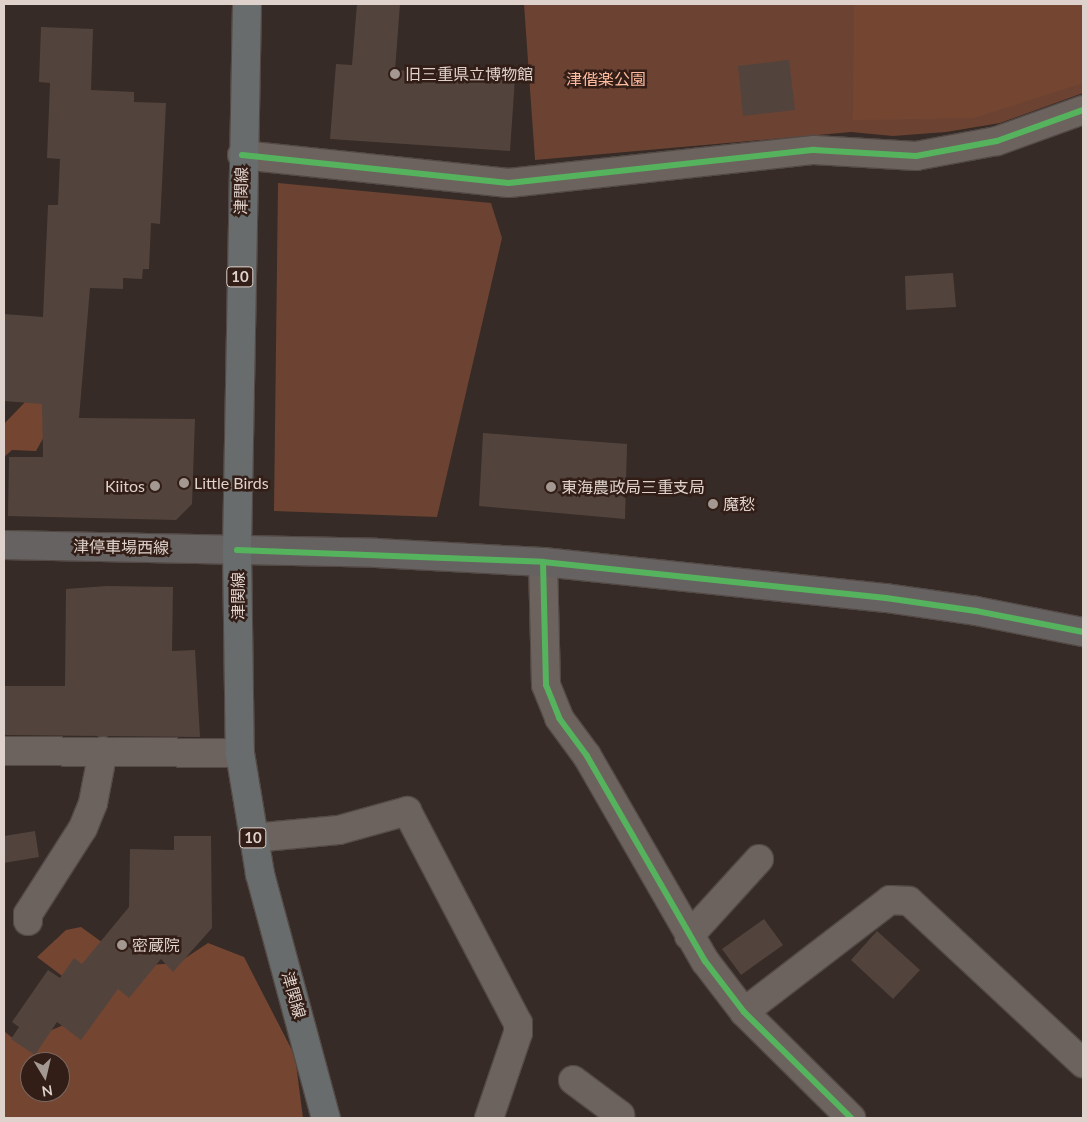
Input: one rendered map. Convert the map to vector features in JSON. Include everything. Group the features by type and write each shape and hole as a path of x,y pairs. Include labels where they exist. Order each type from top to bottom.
{"main road":[{"name":"津関線","path":"247,4 242,155 237,550 240,753 253,838 326,1118"}],"street":[{"path":"242,155 508,184 814,150 916,156 997,142 1083,110"},
{"name":"津停車場西線","path":"4,544 237,550 542,562 886,598 984,612 1083,632"},
{"path":"542,562 544,662 549,699 587,756 690,936 744,1012 851,1118"},
{"path":"4,751 240,753"},
{"path":"28,921 28,914 83,828 93,803 103,752"},
{"path":"253,838 339,830 407,811 518,1023 518,1033 489,1118"},
{"path":"690,936 759,859"},
{"path":"744,1012 890,900 910,901 1083,1063"},
{"path":"573,1080 620,1115 618,1118"}],"green space":[{"name":"津偕楽公園","path":"524,4 1083,4 1083,93 1000,123 946,132 893,136 851,132 535,160"},
{"path":"278,183 491,203 502,238 437,517 274,511"}],"shaded area":[{"path":"854,4 1083,4 1083,83 973,118 853,120"},
{"path":"28,399 60,408 36,451 12,450 4,457 4,424"},
{"path":"81,927 135,966 178,963 208,943 244,957 295,1056 303,1118 4,1118 4,1031 11,1037 40,1035 80,1018 86,994 37,957 66,930"}],"building":[{"name":"旧三重県立博物館","path":"357,4 400,4 395,70 515,78 510,151 330,139 336,64 352,65"},
{"path":"41,27 93,29 91,90 134,92 134,102 166,103 160,224 151,223 149,269 143,269 142,279 123,278 123,289 90,288 79,418 195,419 192,504 176,520 8,516 9,457 43,457 42,404 4,401 4,314 43,317 48,205 58,205 60,159 47,158 50,83 39,82"},
{"path":"789,60 795,110 743,116 738,66"},
{"path":"953,273 956,307 906,310 905,276"},
{"path":"483,433 627,444 625,519 479,506"},
{"path":"107,586 173,587 172,651 195,650 200,737 4,735 4,686 65,686 66,589"},
{"path":"35,831 39,857 4,863 4,836"},
{"path":"174,836 211,836 212,928 173,972 161,959 129,998 118,989 81,1040 57,1022 37,1052 30,1052 11,1039 19,1027 12,1022 48,970 60,978 74,958 82,964 129,907 130,849 174,850"},
{"path":"764,919 783,945 741,975 722,949"},
{"path":"877,931 920,970 893,999 851,960"}],"cycle path":[{"path":"242,155 509,183 814,150 916,156 997,141 1083,110"},
{"path":"237,550 543,562 886,598 976,611 1083,632"},
{"path":"543,562 546,685 559,718 587,756 705,961 744,1012 851,1118"}],"place":[{"name":"旧三重県立博物館","path":"395,74"},
{"name":"Little Birds","path":"184,483"},
{"name":"Kiitos","path":"155,486"},
{"name":"東海農政局三重支局","path":"551,487"},
{"name":"魔愁","path":"713,504"},
{"name":"密蔵院","path":"122,945"}]}
